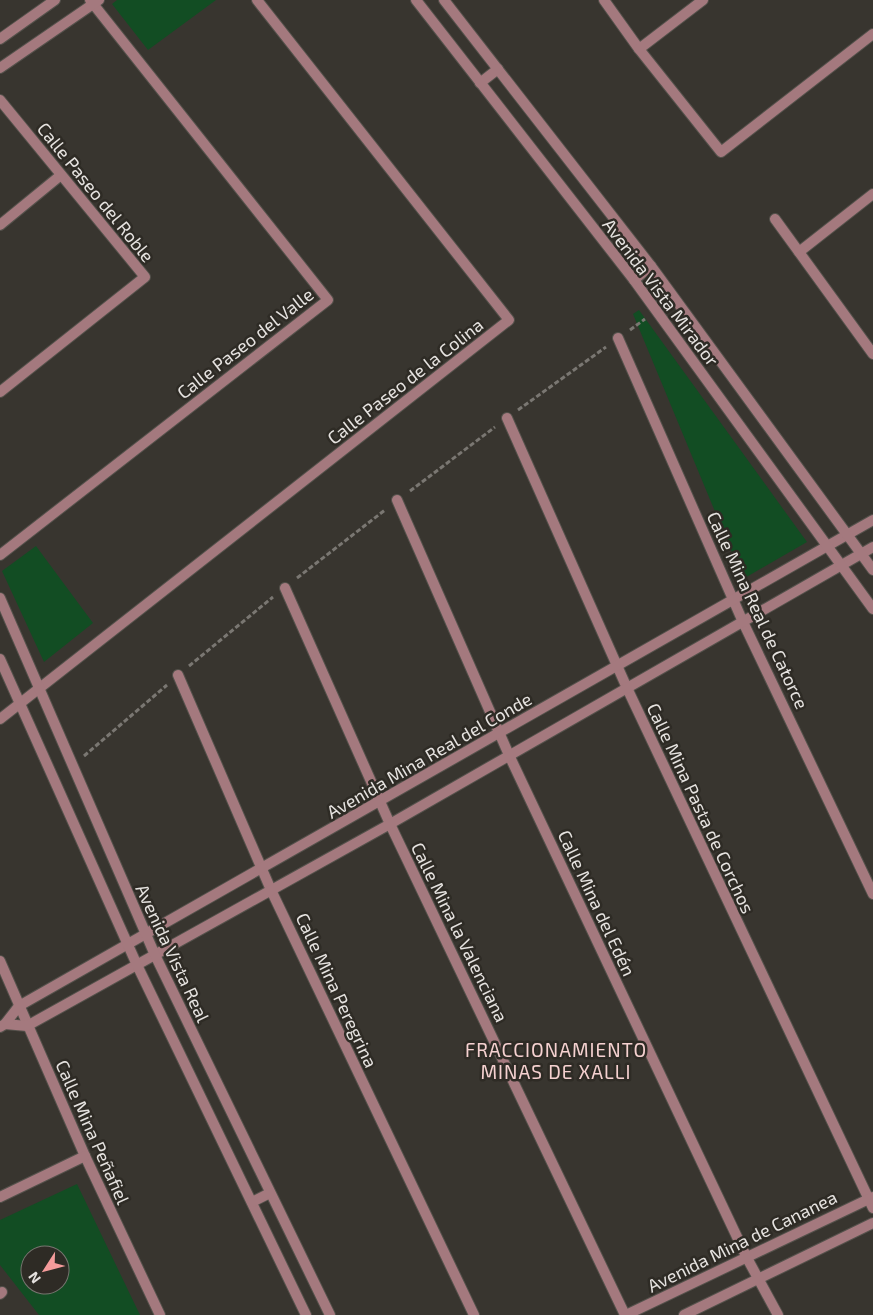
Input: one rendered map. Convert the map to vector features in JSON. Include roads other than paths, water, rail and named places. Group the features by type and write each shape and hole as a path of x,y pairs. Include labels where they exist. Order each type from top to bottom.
{"street":[{"path":"0,39 56,0"},
{"name":"Calle Paseo de la Colina","path":"0,719 509,320 257,0"},
{"name":"Avenida Vista Mirador","path":"416,0 634,280 873,609"},
{"name":"Avenida Vista Mirador","path":"444,0 651,266 873,570"},
{"path":"604,0 721,152 873,34"},
{"path":"640,49 702,0"},
{"path":"0,68 94,1"},
{"name":"Calle Paseo del Valle","path":"0,555 328,300 94,1"},
{"path":"480,83 498,69"},
{"name":"Calle Paseo del Roble","path":"0,100 145,277 0,392"},
{"path":"0,225 61,175"},
{"path":"799,252 873,194"},
{"path":"774,219 873,354"},
{"path":"634,280 651,266"},
{"name":"Calle Mina Real de Catorce","path":"618,338 743,622 873,894"},
{"name":"Calle Mina Pasta de Corchos","path":"507,418 627,688 871,1201"},
{"name":"Calle Mina del Edén","path":"398,500 509,755 747,1258 778,1315"},
{"name":"Avenida Mina Real del Conde","path":"3,1025 19,1006 873,520"},
{"path":"28,1026 390,824 873,547"},
{"name":"Calle Mina la Valenciana","path":"285,588 390,824 625,1315"},
{"name":"Avenida Vista Real","path":"0,598 145,934 330,1315"},
{"name":"Avenida Vista Real","path":"0,659 137,965 306,1315"},
{"name":"Calle Mina Peregrina","path":"178,675 271,890 474,1315"},
{"name":"Calle Mina Peñafiel","path":"0,961 85,1156 160,1315"},
{"name":"Avenida Mina Real del Conde","path":"3,1025 28,1026"},
{"path":"0,1197 85,1156"},
{"path":"252,1202 270,1193"},
{"name":"Avenida Mina de Cananea","path":"625,1315 871,1201"},
{"path":"684,1315 873,1222"}],"district":[{"name":"FRACCIONAMIENTO MINAS DE XALLI","path":"556,1060"}]}
